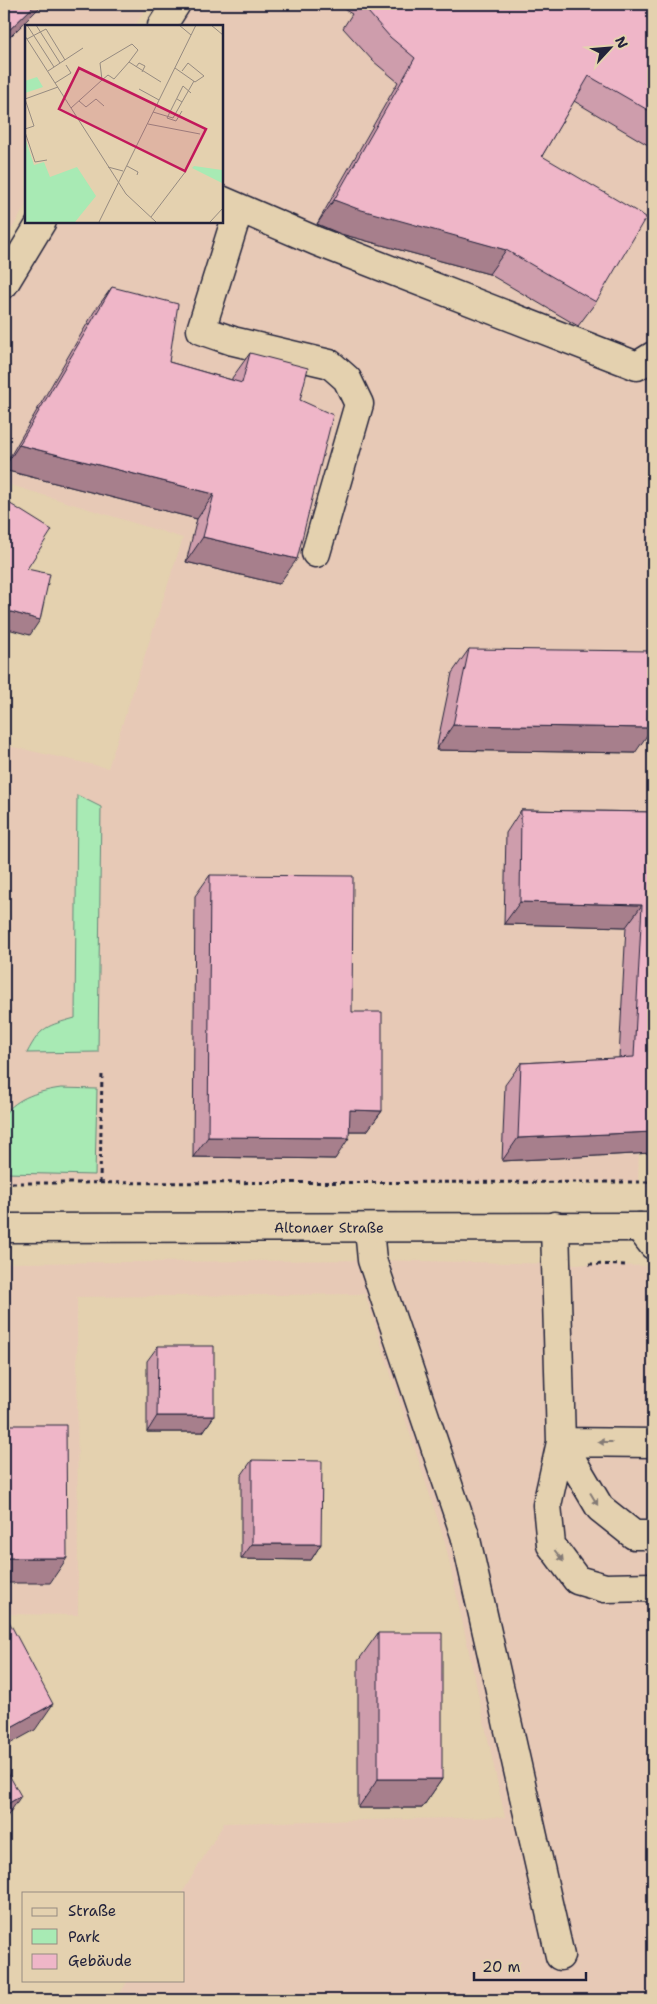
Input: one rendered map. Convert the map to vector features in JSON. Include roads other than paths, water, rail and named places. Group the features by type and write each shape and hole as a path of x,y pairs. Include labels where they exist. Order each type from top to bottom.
{"main road":[{"path":"163,25 176,4"},
{"path":"316,553 358,404 347,379 330,364 233,341 201,330 230,204 316,241 648,366"},
{"path":"4,284 41,222"},
{"path":"556,1226 560,1442 547,1506 551,1545 577,1580 605,1588 653,1587"},
{"name":"Altonaer Straße","path":"4,1228 556,1226 649,1233"},
{"path":"369,1228 372,1260 465,1535 560,1956"},
{"path":"560,1442 653,1443"},
{"path":"560,1442 600,1508 634,1535 653,1534"}]}
